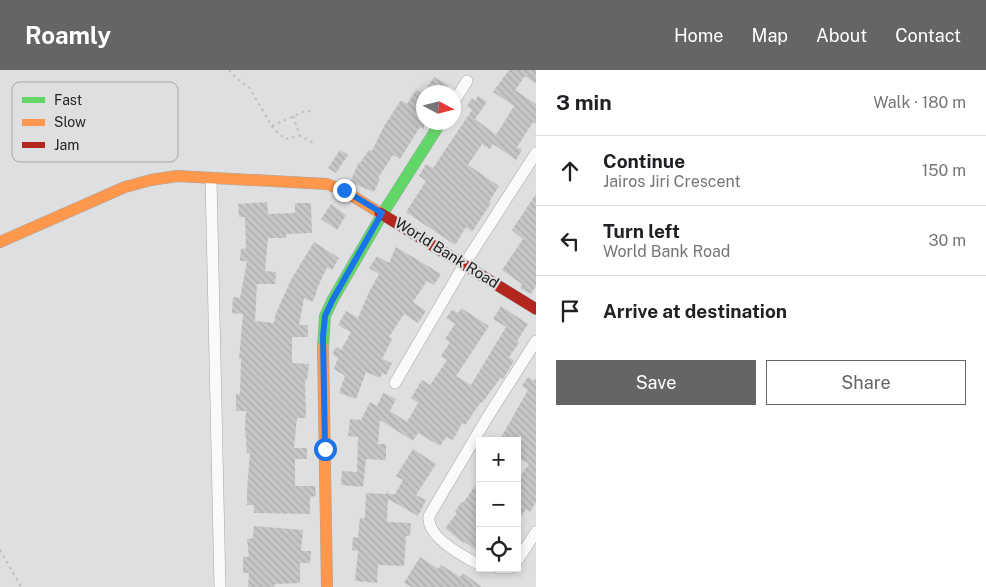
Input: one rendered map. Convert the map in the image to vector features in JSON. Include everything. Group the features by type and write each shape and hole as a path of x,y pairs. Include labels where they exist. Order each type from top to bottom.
{"street":[{"path":"461,92 468,81"},
{"path":"327,587 325,316 382,213 436,130"},
{"path":"395,383 465,263 536,153"},
{"name":"World Bank Road","path":"0,242 116,191 151,180 177,176 312,182 327,184 344,190 536,308"},
{"path":"211,178 220,587"},
{"path":"476,563 456,553 440,539 430,525 429,516 487,418 536,341"},
{"path":"521,555 536,532"}],"path":[{"path":"229,70 236,78 249,87 272,126 285,139 300,136 316,144"},
{"path":"272,126 305,111 314,112"},
{"path":"293,116 300,136"},
{"path":"0,550 21,587"}],"building":[{"path":"509,70 536,70 536,84 525,76 515,90 536,104 536,124 533,122 517,147 522,150 516,160 493,144 490,149 482,144 468,165 499,186 489,202 491,203 472,232 466,227 455,245 406,212 426,181 419,176 426,164 433,168 459,130 461,130 461,126 472,110 467,106 472,98 475,101 478,96 487,102 475,119 496,135 514,106 493,92"},
{"path":"434,77 447,85 429,85"},
{"path":"416,90 416,130 418,130 400,159 393,155 378,178 380,179 374,192 350,182 359,162 369,150 372,151 384,126 401,100 407,104"},
{"path":"340,150 348,155 336,173 328,168"},
{"path":"536,194 536,286 531,294 520,288 522,284 502,270 523,239 512,230"},
{"path":"267,202 268,214 295,213 295,203 311,203 312,233 286,234 286,238 268,238 265,271 276,272 275,284 257,284 255,321 274,323 276,313 291,280 314,242 339,258 332,270 327,267 312,302 304,298 299,325 308,325 308,337 292,337 292,363 309,364 307,380 305,380 306,418 297,418 294,448 307,448 307,459 295,459 295,486 315,486 316,496 310,497 310,514 254,513 254,505 247,505 250,453 247,453 246,411 236,411 236,394 240,394 241,359 239,359 243,314 232,313 233,297 240,298 247,261 240,261 241,248 246,249 245,217 239,217 238,204"},
{"path":"331,204 346,215 337,230 321,219"},
{"path":"396,247 441,274 434,285 427,281 413,302 426,311 418,323 404,314 389,337 392,339 382,359 392,363 386,375 382,373 380,378 366,372 356,399 339,393 345,376 334,369 338,358 333,355 333,352 336,347 341,350 351,332 338,325 346,311 358,318 379,274 369,268 377,256 389,263"},
{"path":"501,306 528,324 517,341 519,343 509,357 514,361 503,379 501,377 465,425 462,423 453,440 446,437 440,446 418,433 413,441 380,420 378,444 386,444 386,460 366,459 363,487 341,485 342,471 357,472 358,437 348,436 350,419 361,420 370,402 377,406 383,393 396,399 390,411 407,422 418,403 411,398 422,380 430,385 447,360 441,356 450,342 445,339 455,324 446,318 452,310 458,313 461,308 489,326 456,376 471,385 506,327 493,319"},
{"path":"528,377 534,381 536,378 536,502 530,512 526,509 521,516 521,475 529,464 521,459 521,437 501,437 528,390 522,386"},
{"path":"413,449 436,464 416,495 426,500 418,516 388,499 387,522 411,523 410,536 406,536 404,566 378,565 377,583 355,581 358,551 352,550 353,537 358,538 360,518 365,518 366,493 386,494 388,490 388,494 395,494 403,480 396,476"},
{"path":"476,485 476,550 463,543 445,528 457,513 455,512 461,502 463,503"},
{"path":"254,526 303,530 301,551 311,551 310,563 300,563 300,583 275,584 274,587 248,587 249,573 243,573 243,557 249,557 247,539 253,538"},
{"path":"420,557 438,569 441,565 460,577 463,573 482,587 411,587 404,583"}],"traffic: fast":[{"path":"323,347 325,316 333,299 383,213 436,130"}],"traffic: slow":[{"path":"0,242 125,187 177,176 327,184 343,190 380,213"},
{"path":"323,347 327,587"}],"traffic: jam":[{"path":"380,213 536,309"}],"route":[{"path":"325,449 323,336 325,316 382,213 344,190"}]}
